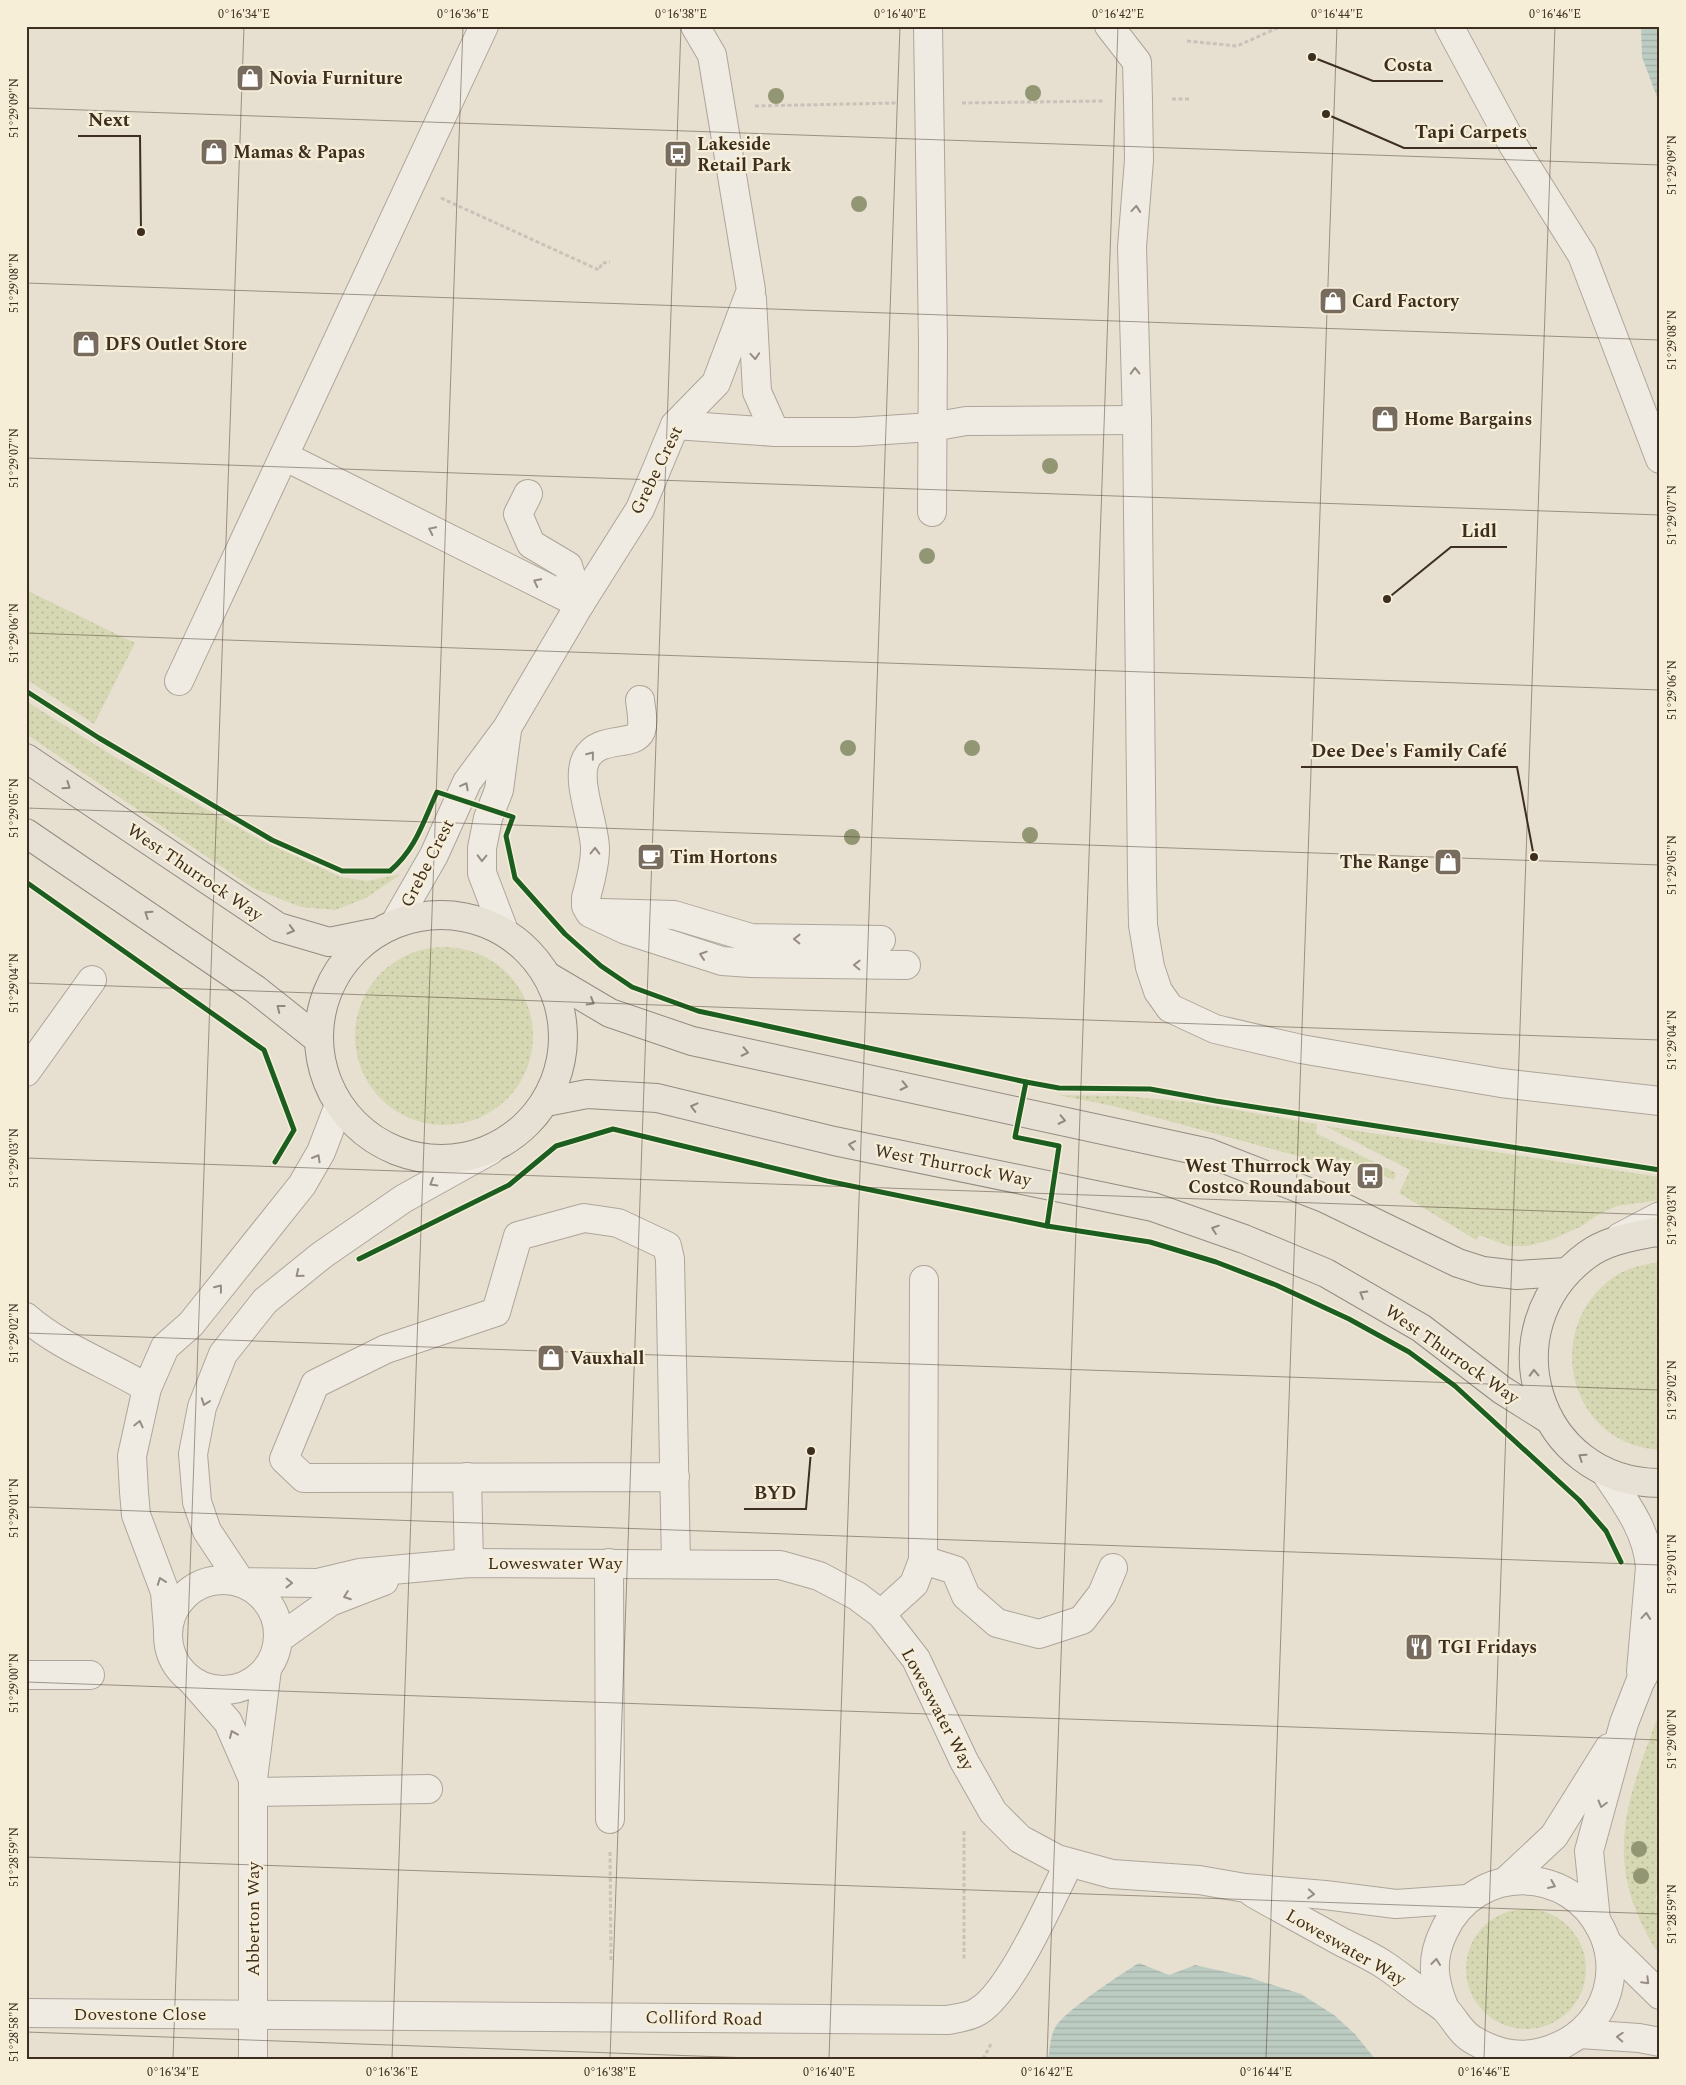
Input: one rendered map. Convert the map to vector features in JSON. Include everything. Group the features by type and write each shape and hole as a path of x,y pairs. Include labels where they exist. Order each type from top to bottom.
{"main road":[{"name":"West Thurrock Way","path":"26,758 278,927 329,942 424,916 451,914 478,920 504,932 533,954 549,977"},
{"path":"26,833 256,989 318,1039"},
{"path":"387,927 350,954 330,984 321,1011 318,1039 320,1057 330,1088 339,1105 358,1127 382,1144 422,1158 462,1158 491,1150 508,1140 528,1124 546,1102 561,1068 565,1031 560,1005 549,977"},
{"path":"549,977 610,1013 692,1041 1209,1153 1324,1198 1458,1263 1483,1271 1517,1275 1567,1272"},
{"name":"West Thurrock Way","path":"546,1102 587,1094 657,1098 834,1141 1153,1207 1244,1239 1326,1273 1421,1328 1502,1390 1548,1419"},
{"path":"1660,1233 1655,1232 1613,1241 1588,1254 1567,1272 1544,1304 1533,1342 1534,1382 1548,1419 1574,1451 1605,1472 1640,1483 1660,1483"}],"street":[{"path":"179,681 484,26"},
{"path":"695,26 712,55 751,290 757,392 775,432"},
{"path":"928,26 932,512"},
{"path":"1449,26 1513,145 1582,255 1660,459"},
{"path":"1116,35 1137,62 1140,160 1132,247 1137,420 1143,925 1150,967 1158,992 1170,1008 1215,1029 1301,1049 1501,1083 1660,1101"},
{"name":"Grebe Crest","path":"387,927 434,855 467,782 507,728 580,604 640,508 675,425 716,383 751,290"},
{"path":"675,425 775,432 855,432 932,427 966,421 1137,420"},
{"path":"284,456 580,604"},
{"path":"528,494 518,514 531,544 568,566 580,604"},
{"path":"640,700 641,732 631,740 603,744 587,757 584,766 583,784 588,801 595,850 586,898 586,906 590,913 626,930 722,961 906,965"},
{"name":"Grebe Crest","path":"504,932 482,873 482,857 488,818 499,790 507,728"},
{"path":"590,913 674,915 751,938 881,940"},
{"path":"26,1072 92,980"},
{"path":"168,1629 173,1610 185,1594 202,1584 221,1579 241,1582 257,1591 269,1604 277,1621 278,1639 275,1655 267,1669 254,1680 240,1688 224,1690 208,1688 193,1682 181,1672 173,1659 168,1644 165,1592 136,1514 132,1456 147,1388 165,1347 191,1324 302,1185 321,1152 339,1105"},
{"path":"241,1582 207,1531 197,1502 193,1454 202,1407 224,1354 265,1301 322,1255 404,1200 491,1150"},
{"path":"1613,1241 1660,1216"},
{"path":"675,1477 304,1478 284,1459 315,1384 386,1349 496,1312 518,1236 584,1218 618,1223 666,1246 670,1259 675,1477 676,1563"},
{"path":"881,1614 914,1584 923,1560 924,1280"},
{"path":"26,1317 35,1325 79,1351 147,1388"},
{"path":"1605,1472 1638,1522 1649,1550 1650,1567 1640,1682"},
{"path":"467,1477 469,1563"},
{"path":"923,1560 954,1570 966,1596 997,1623 1039,1634 1082,1620 1102,1594 1113,1568"},
{"name":"Loweswater Way","path":"241,1582 316,1583 359,1573 469,1563 780,1565 819,1576 857,1596 881,1614 916,1659 964,1761 993,1812 1020,1839 1057,1859 1112,1874 1199,1880 1245,1888 1326,1895 1396,1904 1467,1899"},
{"path":"610,1563 610,1819"},
{"name":"Loweswater Way","path":"278,1639 330,1602 372,1587 407,1569"},
{"path":"1562,2047 1597,2014 1605,2000 1609,1985 1610,1957 1602,1931 1589,1851 1624,1723 1640,1682 1660,1645"},
{"name":"Abberton Way","path":"253,2059 253,1785 267,1669"},
{"path":"26,1675 90,1676"},
{"name":"Abberton Way","path":"193,1682 228,1722 253,1785"},
{"path":"1506,1881 1554,1836 1624,1723"},
{"path":"253,1785 428,1789"},
{"name":"Colliford Road","path":"254,2014 948,2020 976,2012 994,1999 1026,1949 1069,1863"},
{"path":"1660,1995 1602,1931 1584,1904 1568,1892 1543,1882 1525,1880 1506,1881 1491,1886 1467,1899 1449,1919 1438,1943 1434,1970 1437,1990 1445,2009 1462,2031 1482,2044 1500,2052 1515,2055 1532,2055 1562,2047 1640,2038 1660,2042"},
{"name":"Loweswater Way","path":"1245,1888 1382,1964 1445,2009"},
{"name":"Dovestone Close","path":"26,2013 254,2014"},
{"path":"1462,2031 1466,2059"}],"path":[{"path":"1187,41 1237,46 1282,26"},
{"path":"746,106 1189,99"},
{"path":"411,184 599,270 602,263 610,262"},
{"path":"610,1819 610,1961"},
{"path":"964,1825 964,1960"}],"green space":[{"path":"26,590 135,643 94,724 26,679"},
{"path":"26,701 118,759 264,842 341,877 367,881 401,874 366,898 335,910 301,907 253,888 26,734"},
{"path":"435,947 453,947 478,954 493,962 507,973 518,987 526,1002 533,1027 533,1045 526,1070 518,1085 507,1099 493,1110 470,1121 453,1125 435,1125 418,1121 402,1114 388,1105 375,1092 359,1062 355,1045 355,1027 359,1010 366,994 375,980 388,967 418,951"},
{"path":"1058,1095 1124,1096 1191,1102 1317,1124 1316,1133 1396,1173 1394,1180 1341,1158 1335,1166 1113,1106"},
{"path":"1325,1126 1660,1177 1660,1200 1617,1206 1601,1213 1580,1227 1551,1240 1527,1246 1509,1246 1479,1235 1476,1240 1399,1193 1410,1170"},
{"path":"1660,1262 1660,1450 1628,1443 1603,1428 1585,1406 1575,1379 1572,1351 1578,1323 1593,1297 1622,1272 1638,1266"},
{"path":"1660,1711 1660,1882 1655,1900 1660,1902 1660,1956 1641,1923 1630,1892 1624,1863 1624,1834 1637,1776"},
{"path":"1526,1909 1538,1910 1549,1914 1559,1919 1568,1927 1576,1936 1581,1946 1585,1957 1585,1981 1581,1992 1576,2002 1568,2011 1559,2019 1549,2024 1538,2028 1526,2029 1514,2028 1503,2024 1493,2019 1484,2011 1476,2002 1471,1992 1467,1981 1466,1969 1467,1957 1471,1946 1476,1936 1484,1927 1493,1919 1503,1914 1514,1910"}],"shaded area":[{"path":"1641,26 1660,26 1660,105 1642,57"},
{"path":"1139,1963 1169,1975 1195,1965 1248,1977 1301,1994 1334,2015 1355,2034 1375,2059 1048,2059 1052,2035 1060,2021 1093,1994"}],"cycle path":[{"path":"26,691 99,738 272,840 342,871 390,871 399,863 413,844 437,792 513,817 506,836 515,878 565,934 601,966 632,987 698,1011 1059,1088 1150,1089 1660,1170"},
{"path":"26,882 264,1050 294,1130 275,1162"},
{"path":"1026,1082 1015,1137 1059,1146 1047,1226"},
{"path":"359,1259 509,1185 556,1146 613,1129 827,1181 1047,1226 1150,1242 1216,1262 1276,1285 1349,1319 1409,1352 1455,1386 1579,1500 1606,1531 1621,1562"}],"place":[{"name":"Costa","path":"1312,57"},
{"name":"Novia Furniture","path":"250,78"},
{"name":"Tapi Carpets","path":"1326,114"},
{"name":"Mamas & Papas","path":"214,152"},
{"name":"Lakeside Retail Park","path":"678,154"},
{"name":"Next","path":"141,232"},
{"name":"Card Factory","path":"1333,301"},
{"name":"DFS Outlet Store","path":"86,344"},
{"name":"Home Bargains","path":"1385,419"},
{"name":"Lidl","path":"1387,599"},
{"name":"Tim Hortons","path":"651,857"},
{"name":"Dee Dee's Family Café","path":"1534,857"},
{"name":"The Range","path":"1448,862"},
{"name":"West Thurrock Way Costco Roundabout","path":"1370,1176"},
{"name":"Vauxhall","path":"551,1358"},
{"name":"BYD","path":"811,1451"},
{"name":"TGI Fridays","path":"1419,1647"}]}
